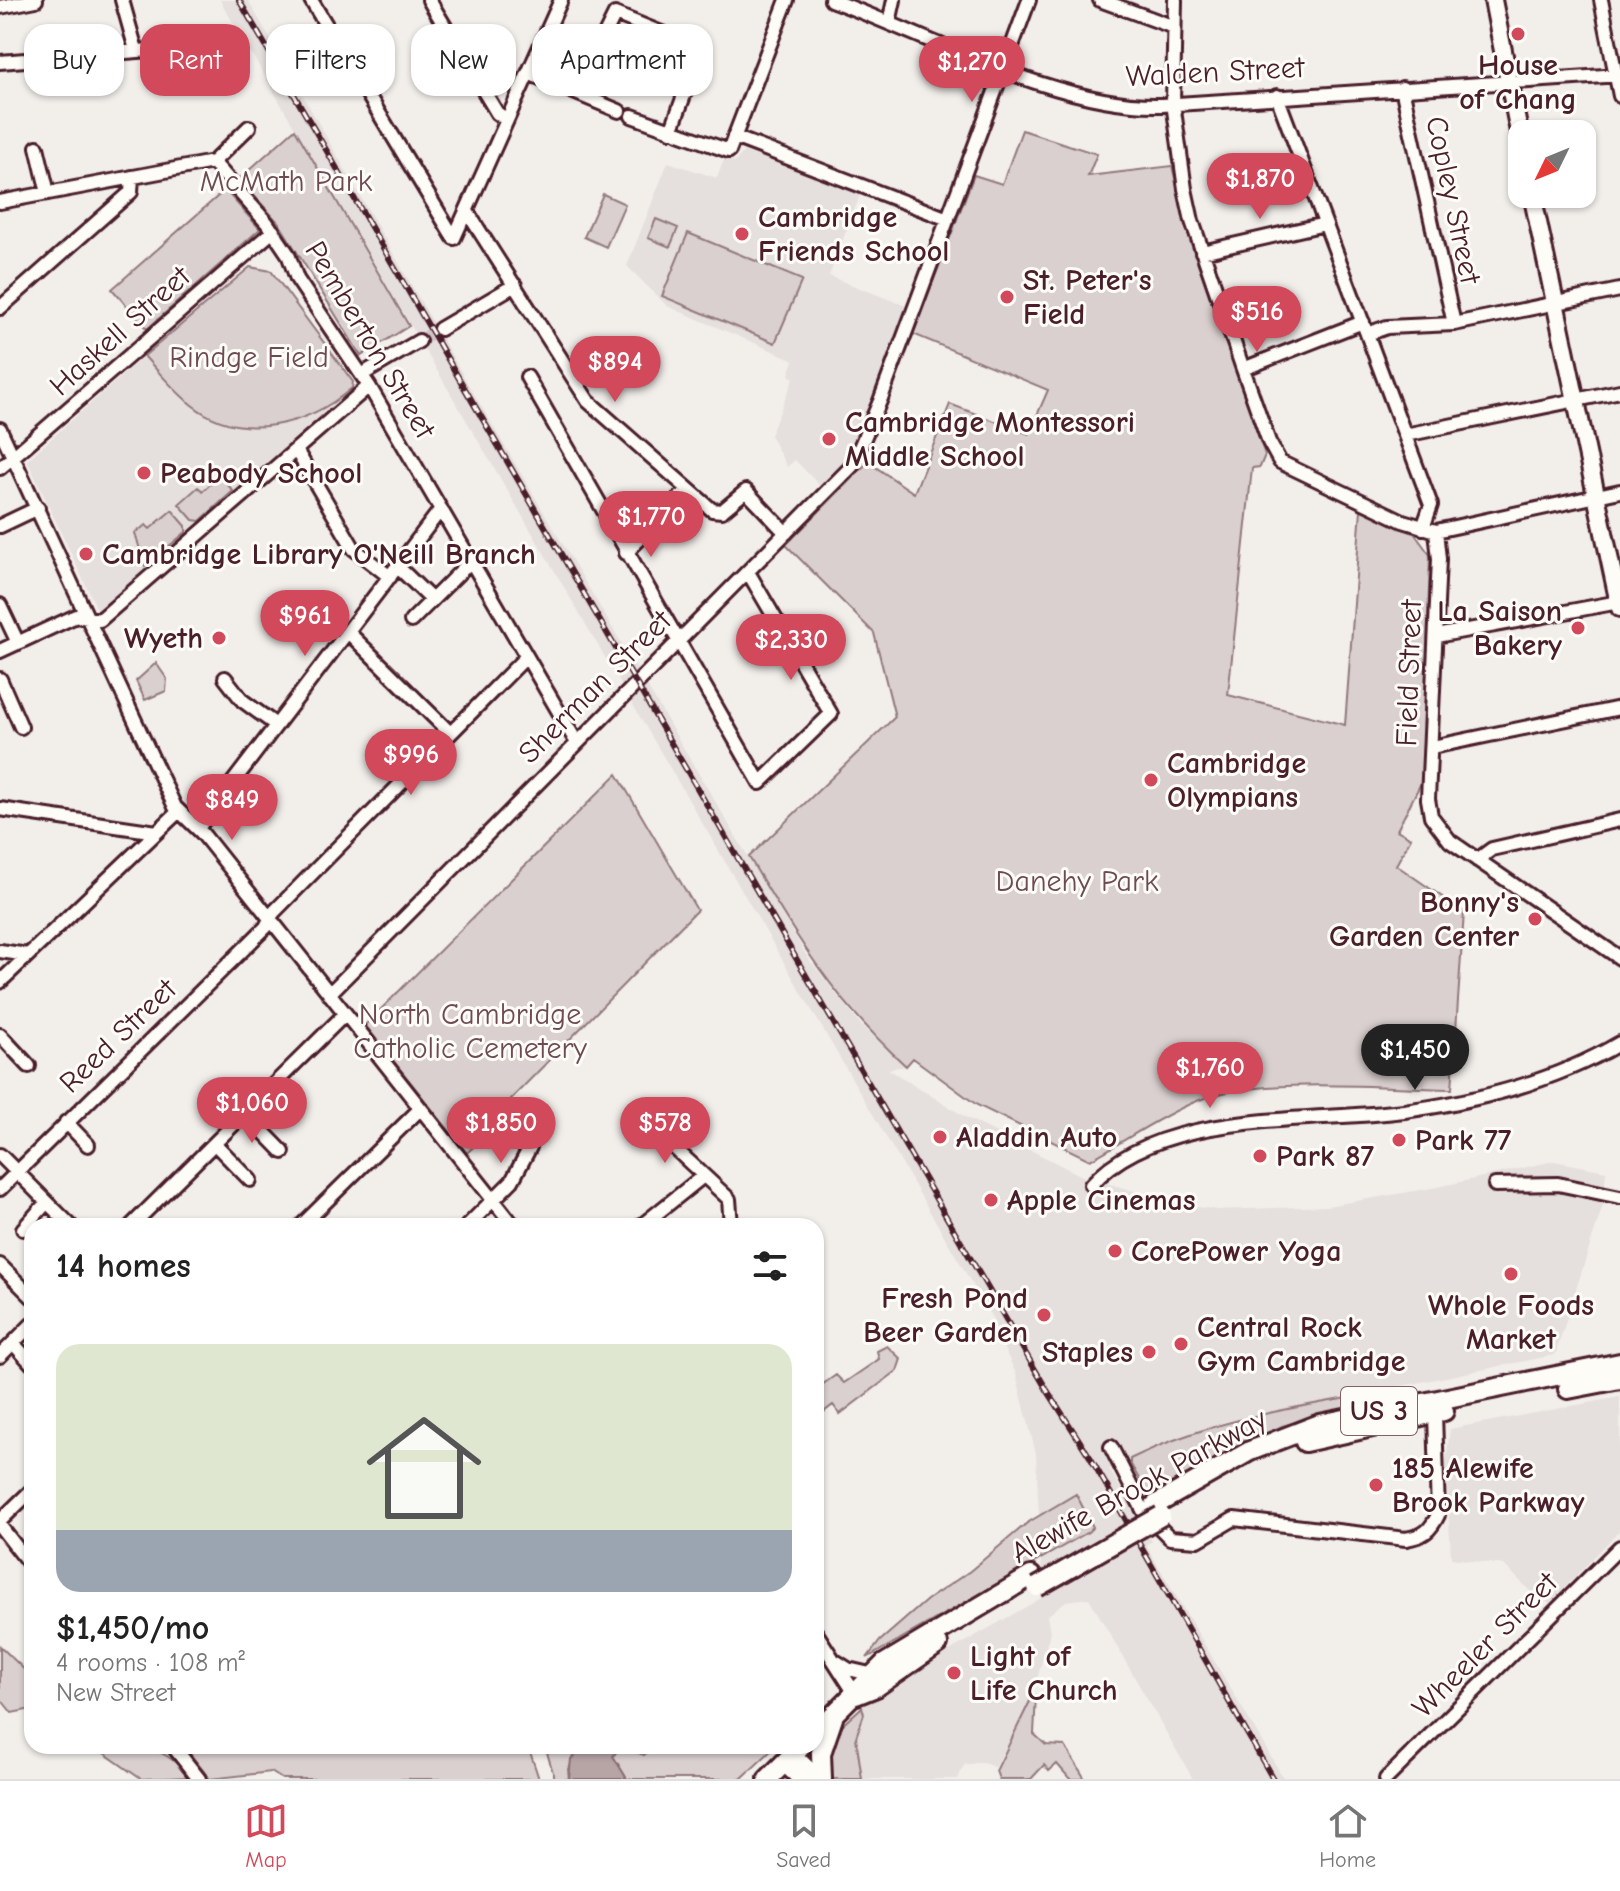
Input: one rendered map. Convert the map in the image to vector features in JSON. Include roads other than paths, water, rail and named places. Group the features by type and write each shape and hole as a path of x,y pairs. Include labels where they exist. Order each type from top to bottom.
{"highway":[{"name":"Alewife Brook Parkway","path":"856,1695 876,1687 1034,1582 1158,1511 1250,1451 1320,1424 1620,1363"},
{"name":"Alewife Brook Parkway","path":"1158,1511 1292,1447 1340,1432 1620,1379"},
{"name":"Alewife Brook Parkway","path":"824,1724 856,1695 870,1674 920,1640 1034,1582"},
{"path":"824,1744 834,1715"},
{"path":"768,1779 792,1754"},
{"path":"820,1779 821,1754"}],"main road":[{"path":"1493,0 1516,120"},
{"path":"1535,208 1619,605"},
{"path":"792,1754 820,1779"},
{"path":"792,1754 801,1779"}],"street":[{"path":"0,7 36,0"},
{"path":"122,0 136,50"},
{"path":"311,0 454,238 468,213 561,0"},
{"path":"429,0 497,113 507,120"},
{"path":"632,116 729,151 787,0"},
{"name":"Walden Street","path":"831,0 845,2 1005,69 1103,103 1173,103 1618,75"},
{"path":"889,23 894,0"},
{"name":"Sherman Street","path":"329,994 859,456 1029,0"},
{"path":"1100,0 1174,27"},
{"path":"1175,0 1173,103 1185,189 1202,252 1269,442 1280,462 1429,529 1620,491"},
{"path":"1601,0 1620,96"},
{"path":"610,24 615,14 641,24"},
{"path":"0,62 140,50"},
{"path":"528,73 532,75"},
{"name":"Copley Street","path":"1402,88 1454,324"},
{"path":"583,96 619,111"},
{"path":"671,131 684,96"},
{"name":"Field Street","path":"1277,96 1431,505 1429,529 1439,559 1428,799 1431,816 1442,834 1477,860"},
{"path":"0,202 213,162 249,127"},
{"path":"734,137 948,219"},
{"path":"37,147 48,193"},
{"name":"Pemberton Street","path":"213,162 273,231 305,293 369,386 577,743"},
{"path":"0,308 131,192 132,177"},
{"path":"468,213 588,401 712,510 722,511 746,491 786,533"},
{"path":"1202,252 1325,224"},
{"name":"Haskell Street","path":"0,468 273,231"},
{"path":"440,329 515,285"},
{"path":"1243,369 1365,328 1454,324 1620,290"},
{"path":"368,371 419,341"},
{"path":"527,377 760,783 831,714 748,572"},
{"path":"0,651 76,616 100,620 369,386"},
{"path":"1405,435 1620,391"},
{"path":"0,429 178,812 198,828 508,1218"},
{"path":"296,450 354,549 394,572 432,600"},
{"path":"626,553 680,497"},
{"path":"0,526 38,508"},
{"path":"198,828 441,509"},
{"path":"411,621 471,561"},
{"path":"0,605 18,643"},
{"path":"1436,636 1619,605"},
{"path":"348,632 450,733"},
{"name":"Reed Street","path":"0,1189 526,657"},
{"path":"225,678 243,701 276,725"},
{"path":"0,679 21,727"},
{"path":"1432,747 1620,708"},
{"path":"0,809 157,832"},
{"path":"0,982 178,812"},
{"path":"1620,820 1492,849 1477,860 1620,958"},
{"path":"0,951 28,955"},
{"path":"139,1218 344,1015"},
{"path":"0,1035 29,1066"},
{"path":"1091,1185 1133,1154 1199,1130 1259,1122 1408,1111 1454,1103 1532,1082 1620,1043"},
{"path":"309,1218 420,1109"},
{"path":"246,1114 283,1152"},
{"path":"66,1122 88,1145"},
{"path":"653,1128 729,1199 730,1218"},
{"path":"215,1144 250,1180"},
{"path":"475,1218 517,1173 530,1147"},
{"path":"0,1155 63,1218"},
{"path":"651,1218 702,1177"},
{"path":"1495,1185 1558,1184 1620,1197"},
{"path":"33,1218 47,1202"},
{"path":"0,1265 24,1289"},
{"path":"0,1356 24,1332"},
{"path":"13,1343 24,1355"},
{"path":"1111,1447 1144,1512 1170,1538 1198,1540 1234,1519 1406,1539 1422,1536 1432,1527 1438,1515 1435,1413"},
{"path":"24,1498 0,1524 24,1556"},
{"name":"Wheeler Street","path":"1386,1779 1620,1547"},
{"path":"824,1644 856,1695"},
{"path":"837,1662 848,1669 870,1674"},
{"path":"179,1754 199,1779"}],"tunnel":[{"path":"419,341 440,329"}],"railway":[{"path":"239,0 1047,1390 1090,1457 1273,1779"}],"place":[{"name":"House of Chang","path":"1518,34"},
{"name":"Cambridge Friends School","path":"742,234"},
{"name":"St. Peter's Field","path":"1007,297"},
{"name":"Cambridge Montessori Middle School","path":"829,439"},
{"name":"Peabody School","path":"144,473"},
{"name":"Cambridge Library O'Neill Branch","path":"86,554"},
{"name":"La Saison Bakery","path":"1578,628"},
{"name":"Wyeth","path":"219,638"},
{"name":"Cambridge Olympians","path":"1151,780"},
{"name":"Bonny's Garden Center","path":"1535,919"},
{"name":"Aladdin Auto","path":"940,1137"},
{"name":"Park 77","path":"1399,1140"},
{"name":"Park 87","path":"1260,1156"},
{"name":"Apple Cinemas","path":"991,1200"},
{"name":"CorePower Yoga","path":"1115,1251"},
{"name":"Whole Foods Market","path":"1511,1274"},
{"name":"Fresh Pond Beer Garden","path":"1044,1315"},
{"name":"Central Rock Gym Cambridge","path":"1181,1344"},
{"name":"Staples","path":"1149,1352"},
{"name":"185 Alewife Brook Parkway","path":"1376,1485"},
{"name":"Light of Life Church","path":"954,1673"}],"park label":[{"name":"McMath Park","path":"286,181"},
{"name":"Rindge Field","path":"249,357"},
{"name":"Danehy Park","path":"1077,881"},
{"name":"North Cambridge Catholic Cemetery","path":"470,1031"}]}
